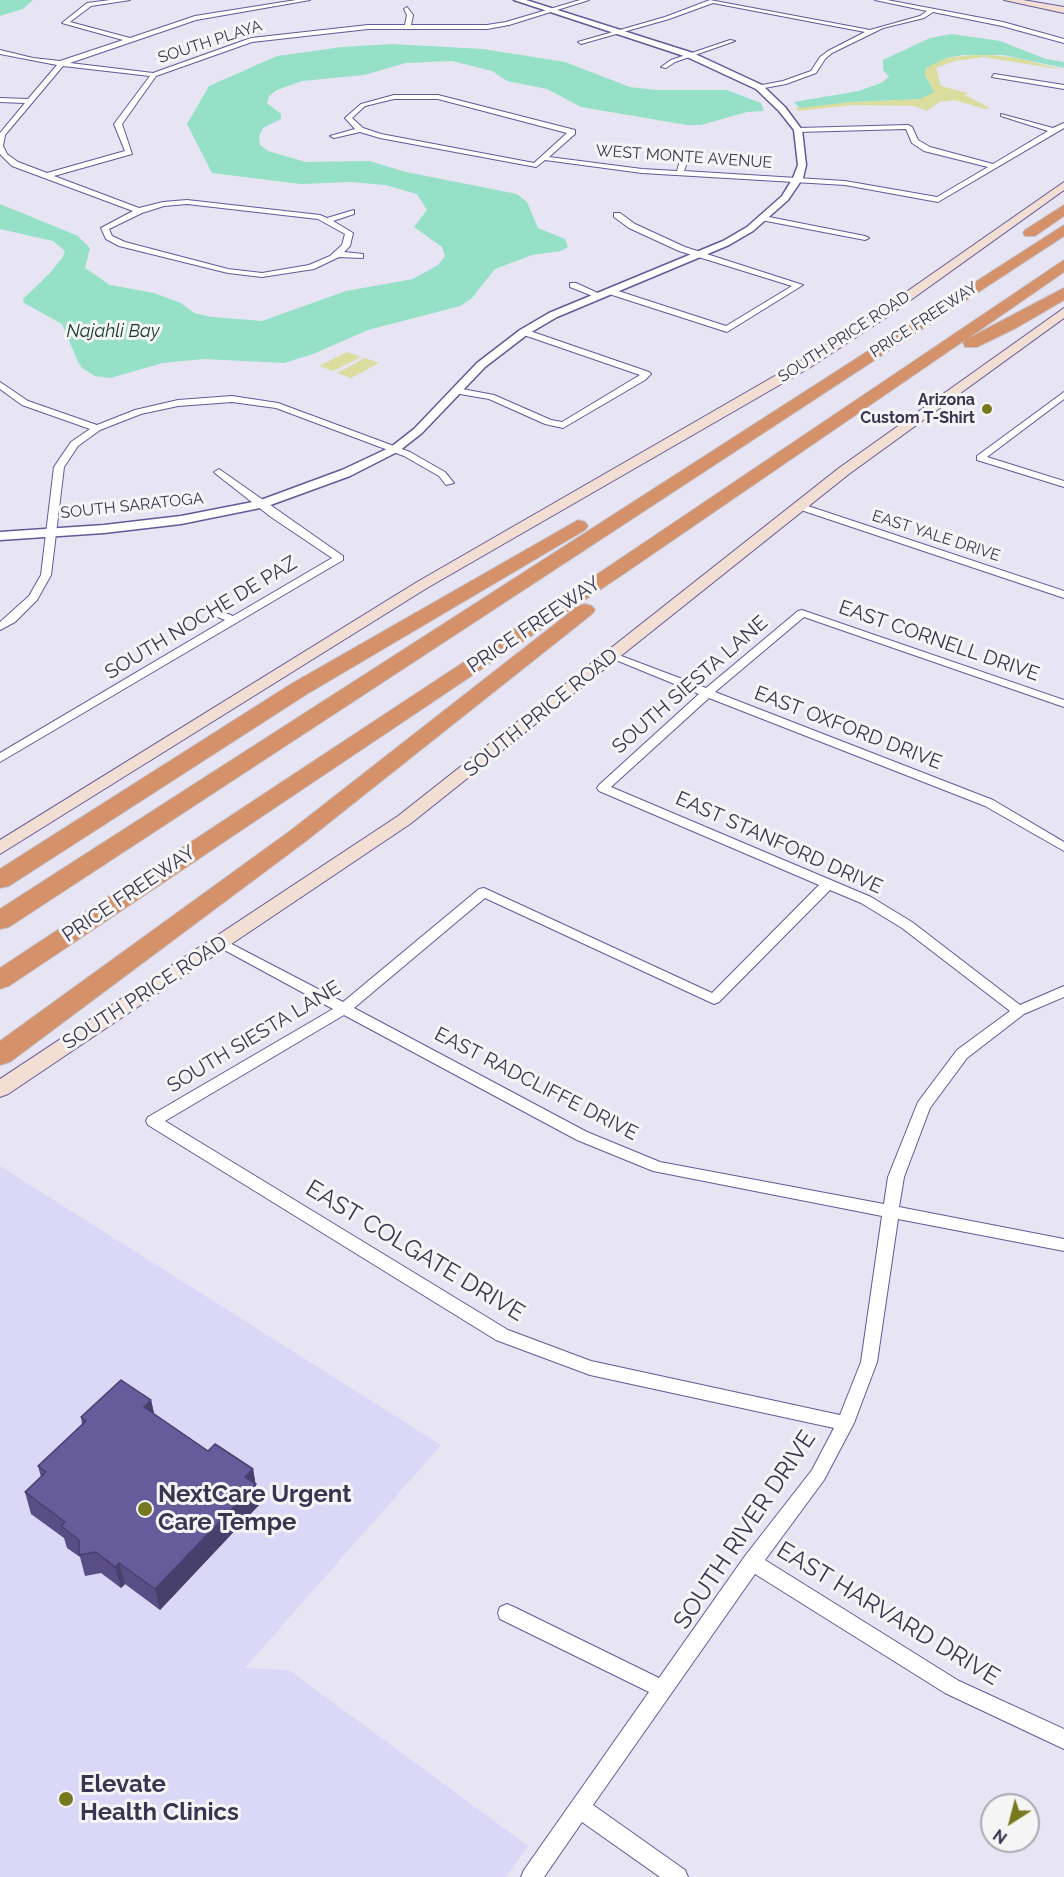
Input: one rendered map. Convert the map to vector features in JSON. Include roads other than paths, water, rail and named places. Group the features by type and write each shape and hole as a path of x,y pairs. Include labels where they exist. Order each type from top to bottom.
{"highway":[{"path":"888,344 938,299 1064,209"},
{"name":"PRICE FREEWAY","path":"0,921 1064,230"},
{"name":"PRICE FREEWAY","path":"0,980 618,569 1064,265"},
{"path":"934,355 982,339 1064,293"},
{"path":"0,880 351,657 670,472 730,446"},
{"path":"0,1055 252,871 417,742 591,605 618,569"}],"main road":[{"path":"1008,0 1064,10"},
{"name":"SOUTH PRICE ROAD","path":"0,848 432,580 804,365 883,314 1064,185"},
{"name":"SOUTH PRICE ROAD","path":"0,1089 222,943 412,813 904,426 1064,312"}],"street":[{"path":"127,0 88,4 65,23 130,40"},
{"path":"139,211 11,161 0,146 2,135 62,63 195,18 307,0"},
{"path":"519,0 690,55 759,87 782,109 798,130 802,165 798,178"},
{"name":"SOUTH PLAYA","path":"46,176 129,152 118,124 154,75 251,40 271,36 408,26 488,28 586,0"},
{"path":"878,0 1027,29 1064,41"},
{"path":"581,42 667,18 713,1 872,32"},
{"path":"407,9 410,15 408,26"},
{"path":"759,87 784,83 814,72 822,58 830,52 872,32 922,17 933,10"},
{"path":"664,67 732,40"},
{"path":"0,52 154,75"},
{"path":"994,76 1064,87"},
{"path":"423,97 431,84"},
{"path":"360,130 348,118 363,105 394,97 438,97 572,132 544,158"},
{"path":"0,100 28,101"},
{"path":"1003,115 1054,131"},
{"path":"798,130 908,127 915,141 927,149 995,166 1064,125"},
{"name":"WEST MONTE AVENUE","path":"334,136 360,130 536,165 544,158 680,173 798,178 845,183 938,200 995,166"},
{"path":"680,173 687,151"},
{"path":"0,163 11,161"},
{"name":"SOUTH SARATOGA","path":"0,536 104,529 181,520 261,504 346,473 395,448 418,431 481,365 524,332 553,315 741,235 785,198 798,178"},
{"path":"335,256 346,246 349,233 328,220 302,213 187,202 163,204 139,211 105,228 110,237 122,244 217,268 262,274 289,272 335,256 360,256"},
{"path":"328,220 351,212"},
{"path":"573,285 727,329 799,285 699,254 632,226 617,215"},
{"path":"764,218 865,238"},
{"path":"259,286 262,274"},
{"path":"457,391 491,398 548,422 563,425 646,374 524,332"},
{"path":"1,389 25,403 97,428"},
{"path":"1064,395 1059,404 980,458 1064,484"},
{"path":"0,627 11,620 33,598 46,575 59,466 74,444 97,428 138,412 178,403 231,399 278,406 395,448 430,466 449,483"},
{"path":"219,472 261,504"},
{"name":"SOUTH NOCHE DE PAZ","path":"0,758 339,558 261,504"},
{"name":"EAST YALE DRIVE","path":"799,507 1064,594"},
{"path":"207,609 234,620"},
{"name":"SOUTH SIESTA LANE","path":"603,788 706,694 802,613"},
{"name":"EAST CORNELL DRIVE","path":"802,613 1064,704"},
{"name":"EAST OXFORD DRIVE","path":"612,656 989,803 1064,847"},
{"name":"EAST STANFORD DRIVE","path":"603,788 866,900 908,925 1019,1011"},
{"name":"SOUTH SIESTA LANE","path":"153,1121 343,1009 484,892 714,999 828,884"},
{"name":"EAST RADCLIFFE DRIVE","path":"222,943 582,1136 658,1167 1064,1245"},
{"name":"SOUTH RIVER DRIVE","path":"531,1877 752,1562 818,1475 844,1423 869,1362 896,1177 923,1107 962,1054 1019,1011 1064,991"},
{"name":"EAST COLGATE DRIVE","path":"153,1121 502,1335 590,1368 844,1423"},
{"name":"EAST HARVARD DRIVE","path":"752,1562 952,1688 1064,1739"},
{"path":"507,1613 664,1690"},
{"path":"580,1808 678,1877"}],"water":[{"path":"0,0 33,0 23,9 0,16"},
{"path":"952,34 1000,41 1046,59 1064,62 1064,68 1003,55 963,55 946,58 926,68 925,75 934,92 920,99 850,102 800,108 794,102 859,91 881,83 889,77 883,70 883,60 930,38"},
{"name":"Najahli Bay","path":"392,44 483,49 565,62 630,87 656,90 727,90 761,103 764,111 747,112 701,125 687,125 581,107 547,89 507,81 492,71 452,61 406,63 364,75 302,81 277,90 269,96 267,103 281,114 281,119 263,128 259,136 260,145 268,151 306,162 369,161 406,172 517,194 527,202 538,228 565,239 568,247 561,251 532,255 495,269 471,299 460,306 368,330 313,354 284,363 203,359 163,363 110,378 95,376 82,368 78,362 62,324 24,303 23,299 48,275 63,257 65,251 53,241 0,229 0,204 78,236 90,248 85,268 110,285 154,293 181,303 194,313 212,317 262,321 346,291 413,279 438,265 445,256 442,247 414,227 427,210 417,194 385,185 351,182 301,184 212,173 187,124 209,86 277,56 342,47"}],"place":[{"name":"Arizona Custom T-Shirt","path":"987,409"},
{"name":"NextCare Urgent Care Tempe","path":"145,1509"},
{"name":"Elevate Health Clinics","path":"66,1799"}]}
